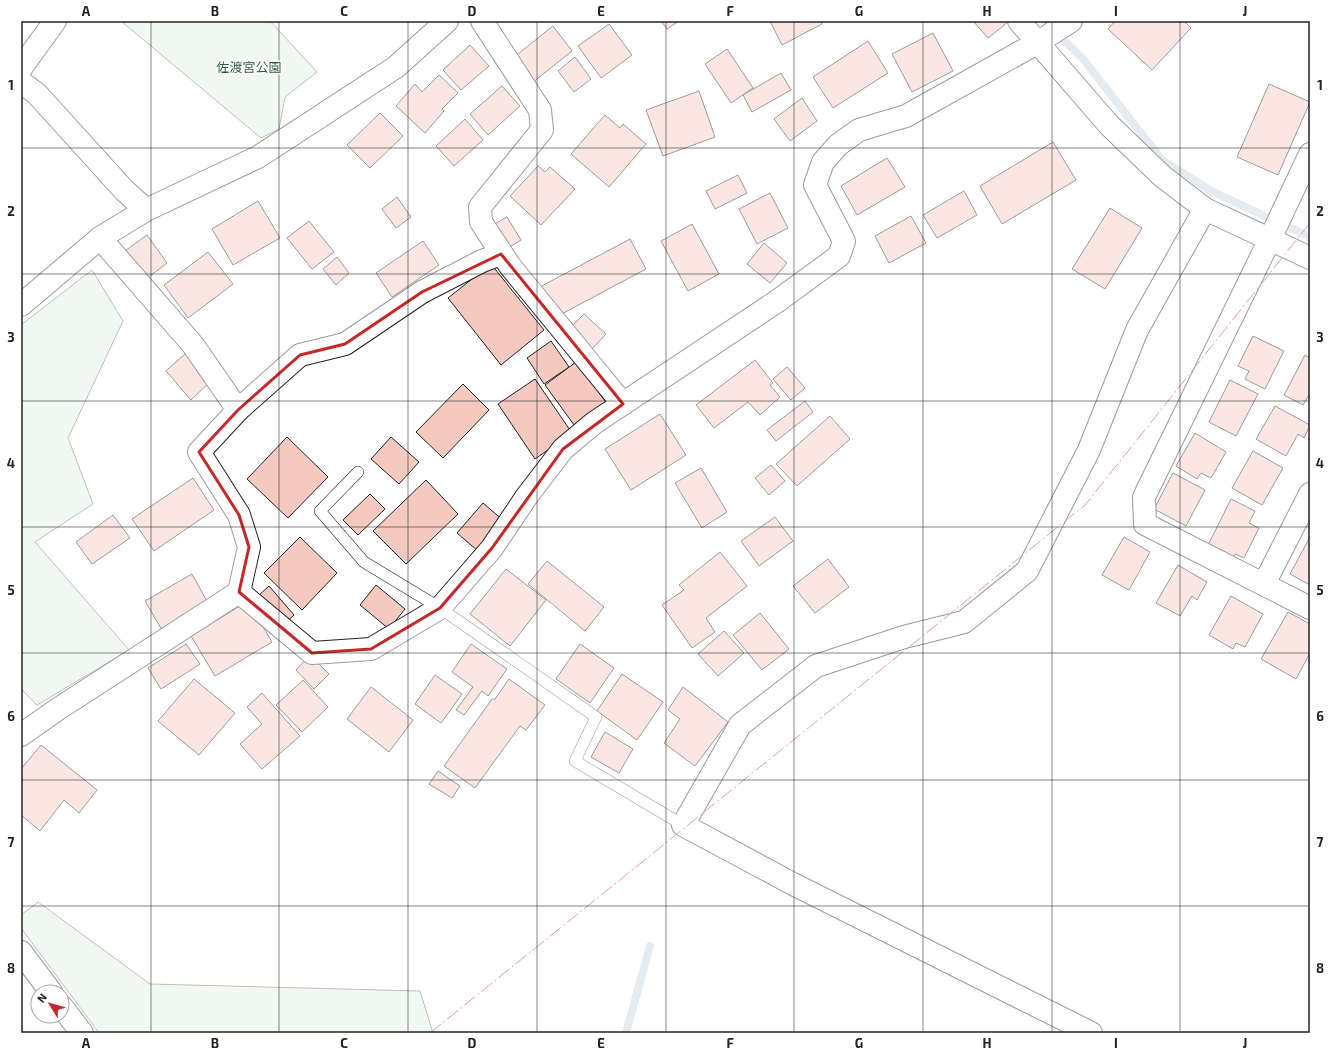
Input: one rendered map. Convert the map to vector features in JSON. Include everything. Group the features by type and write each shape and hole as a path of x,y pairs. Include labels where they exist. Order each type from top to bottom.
{"street":[{"path":"21,68 55,21"},
{"path":"21,305 100,238 146,210 258,157 396,67 447,21"},
{"path":"482,21 540,110 542,130 480,207 481,222 510,266 623,404"},
{"path":"1019,21 1114,130 1162,176 1205,209 1310,258"},
{"path":"239,592 312,653 371,649 440,608 492,548 527,496 563,449 594,423 776,302 839,256 844,241 815,185 823,162 838,145 859,130 906,116 1068,23"},
{"path":"21,82 37,94 124,190 146,210"},
{"path":"1310,154 1284,211 1144,497 1145,524 1310,608"},
{"path":"1091,1033 793,884 683,825 740,725 816,666 904,637 964,622 1027,570 1089,450 1137,330 1205,209"},
{"path":"100,238 193,345 238,410"},
{"path":"21,735 58,709 239,592 249,547 239,515 199,452 238,410 300,355 345,344 422,292 482,261 502,254"},
{"path":"1264,584 1310,494"},
{"path":"21,952 45,984"},
{"path":"70,1017 82,1033"}],"lane":[{"path":"358,472 320,511 364,562 440,608 596,717 575,761 683,825"}],"highlighted area":[{"path":"501,254 623,404 563,449 492,548 440,608 371,649 312,653 239,592 249,547 239,515 199,452 238,410 300,355 345,344 422,292"}],"green space":[{"name":"佐渡宮公園","path":"121,21 270,21 317,72 285,97 279,129 261,138"},
{"path":"92,270 123,321 68,438 93,504 35,542 129,650 37,705 21,689 21,325"},
{"path":"38,902 150,984 420,991 433,1033 99,1033 70,994 70,984 63,984 21,928 21,915"}],"building":[{"path":"661,21 679,21 667,29"},
{"path":"770,21 821,21 822,24 782,45"},
{"path":"973,21 1007,21 1008,22 988,38"},
{"path":"1115,21 1184,21 1191,28 1152,70 1108,29"},
{"path":"609,24 632,55 601,78 578,46"},
{"path":"553,26 572,51 532,83 513,58"},
{"path":"933,33 953,71 912,92 892,54"},
{"path":"868,41 888,73 833,108 813,77"},
{"path":"470,45 489,66 461,90 443,70"},
{"path":"727,49 753,88 731,103 705,64"},
{"path":"575,57 591,79 574,92 558,71"},
{"path":"781,73 791,90 752,112 743,95"},
{"path":"439,75 458,93 442,109 444,111 425,133 396,106 415,84 422,92"},
{"path":"1269,84 1310,102 1278,175 1237,157"},
{"path":"502,86 520,106 488,135 470,114"},
{"path":"699,91 715,137 663,156 646,110"},
{"path":"802,98 817,121 790,141 774,119"},
{"path":"380,113 403,136 370,168 347,145"},
{"path":"605,115 620,128 623,124 646,144 609,187 571,154"},
{"path":"465,119 483,140 454,166 436,146"},
{"path":"1053,142 1076,180 1002,224 980,186"},
{"path":"887,158 905,187 857,215 841,186"},
{"path":"538,166 545,172 550,167 575,189 541,225 510,196"},
{"path":"738,175 747,193 715,209 706,191"},
{"path":"964,191 977,215 937,238 923,215"},
{"path":"770,193 788,228 757,244 739,209"},
{"path":"397,197 411,217 396,228 382,209"},
{"path":"258,201 280,238 233,265 212,229"},
{"path":"1110,208 1142,228 1105,289 1072,269"},
{"path":"911,216 926,243 889,263 875,236"},
{"path":"507,217 521,240 505,250 491,226"},
{"path":"309,221 334,252 312,269 287,238"},
{"path":"692,224 719,274 688,291 661,241"},
{"path":"147,235 167,263 146,279 125,251"},
{"path":"630,239 646,269 554,318 538,288"},
{"path":"423,241 439,265 392,297 376,273"},
{"path":"764,243 787,263 770,283 747,264"},
{"path":"208,252 233,284 188,318 164,285"},
{"path":"337,257 349,273 336,285 323,269"},
{"path":"491,264 544,330 501,365 448,298"},
{"path":"584,314 606,334 590,351 568,330"},
{"path":"1253,336 1284,351 1265,389 1245,379 1249,371 1238,366"},
{"path":"551,341 569,367 544,384 527,358"},
{"path":"186,353 211,381 191,400 166,371"},
{"path":"1305,355 1310,358 1310,393 1303,405 1284,395"},
{"path":"755,360 773,383 770,385 780,397 760,415 748,402 714,428 696,405"},
{"path":"576,362 608,405 577,429 545,385"},
{"path":"787,367 805,388 791,400 773,379"},
{"path":"535,379 572,433 535,459 498,404"},
{"path":"1230,380 1258,394 1236,436 1209,422"},
{"path":"463,384 489,410 443,458 416,432"},
{"path":"805,401 813,412 776,441 767,430"},
{"path":"1275,406 1310,425 1304,438 1298,434 1286,456 1256,439"},
{"path":"660,414 686,455 631,490 605,449"},
{"path":"830,416 850,439 797,486 776,464"},
{"path":"1195,433 1226,452 1211,478 1201,473 1197,479 1176,466"},
{"path":"287,437 328,477 288,518 247,479"},
{"path":"391,437 419,462 399,484 371,459"},
{"path":"1253,451 1283,468 1262,505 1232,488"},
{"path":"771,465 785,481 769,495 755,478"},
{"path":"701,468 727,512 702,528 675,483"},
{"path":"1173,473 1205,490 1186,526 1154,509"},
{"path":"193,478 214,510 154,551 132,519"},
{"path":"426,480 458,514 406,564 373,531"},
{"path":"370,494 385,509 358,535 343,520"},
{"path":"1231,499 1255,511 1249,523 1259,528 1244,558 1235,554 1232,559 1207,547"},
{"path":"483,503 504,521 478,551 457,533"},
{"path":"113,515 130,538 92,564 76,542"},
{"path":"775,517 793,541 759,566 741,541"},
{"path":"300,537 337,573 302,610 264,573"},
{"path":"1124,537 1150,552 1129,590 1102,575"},
{"path":"1310,537 1310,585 1290,574"},
{"path":"720,552 747,586 706,618 715,632 692,648 662,605 684,590 679,585"},
{"path":"828,559 849,587 815,613 793,586"},
{"path":"547,561 604,607 585,631 528,584"},
{"path":"1178,565 1207,582 1197,600 1192,596 1180,616 1156,603"},
{"path":"506,569 546,600 510,646 470,614"},
{"path":"192,574 208,603 162,630 145,601"},
{"path":"376,585 405,609 389,629 360,605"},
{"path":"269,586 294,615 282,626 257,597"},
{"path":"1231,596 1263,614 1245,647 1236,643 1233,649 1209,635"},
{"path":"248,601 272,642 215,676 191,636"},
{"path":"1288,612 1310,624 1310,653 1296,679 1261,659"},
{"path":"760,613 789,649 762,670 733,635"},
{"path":"724,631 744,653 718,676 698,654"},
{"path":"186,644 200,664 161,689 148,668"},
{"path":"471,644 507,669 488,696 482,691 464,715 456,710 473,687 452,672"},
{"path":"580,644 614,668 590,703 556,679"},
{"path":"310,655 329,674 314,689 296,670"},
{"path":"622,674 663,702 637,740 597,711"},
{"path":"435,675 462,694 441,723 415,704"},
{"path":"194,679 235,713 199,755 158,721"},
{"path":"509,679 545,705 526,730 520,726 475,788 444,766 492,699 495,699"},
{"path":"303,680 328,707 302,732 276,705"},
{"path":"371,687 413,720 389,752 347,719"},
{"path":"683,687 728,722 695,766 664,743 680,719 668,710"},
{"path":"262,693 300,736 262,769 240,744 262,724 247,707"},
{"path":"605,732 633,749 619,773 591,757"},
{"path":"41,745 97,790 79,813 64,800 40,831 21,815 21,769"},
{"path":"438,771 460,786 452,798 429,784"}],"waterway":[{"path":"1045,21 1083,59 1162,160 1211,191 1310,237"},
{"path":"626,1033 650,946"}],"power":[{"path":"430,1033 1085,505 1310,223"}]}
